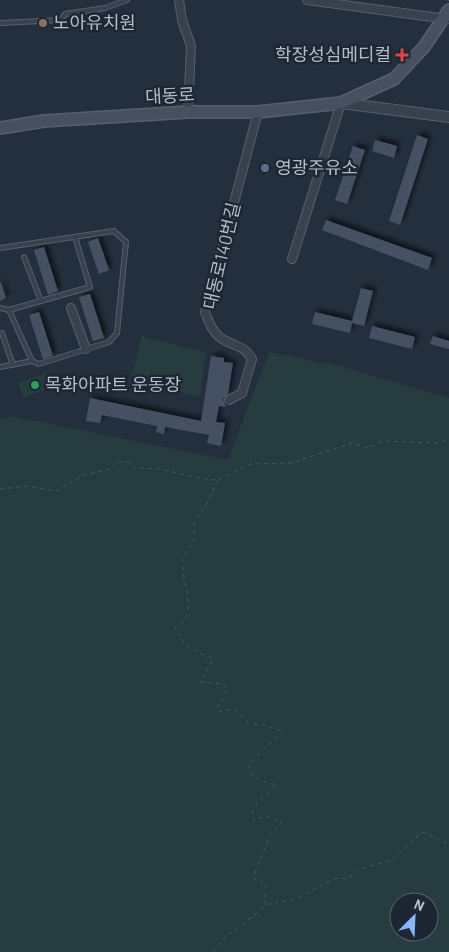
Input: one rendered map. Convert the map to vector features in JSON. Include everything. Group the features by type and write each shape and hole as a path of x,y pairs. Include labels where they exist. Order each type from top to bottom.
{"main road":[{"name":"대동로","path":"0,128 44,121 188,112 258,112 342,103 394,79 424,47 447,16"}],"street":[{"path":"179,0 182,20 191,46 188,112"},
{"path":"308,0 447,16"},
{"path":"292,259 342,103 449,118"},
{"name":"대동로140번길","path":"229,400 242,393 252,359 245,348 224,341 211,328 205,312 258,112"},
{"path":"71,308 86,349"}],"lane":[{"path":"0,23 61,20 66,14 105,8 127,0"},
{"path":"0,248 114,231 126,242 117,333 108,342 38,364 32,361 0,368"},
{"path":"0,308 9,310 90,287 76,237"},
{"path":"24,257 41,301"},
{"path":"9,310 32,361"},
{"path":"2,333 13,365"}],"path":[{"path":"0,489 27,486 56,491 84,475 110,468 117,461 129,462 136,468 178,471 205,479 218,480 250,464 292,462 352,443 368,448 383,441 438,443 449,438"},
{"path":"218,480 205,507 196,519 193,526 194,541 183,560 184,587 190,597 190,608 184,622 175,628 186,646 194,648 197,652 213,659 200,682 224,684 227,691 217,707 219,712 229,709 240,713 248,723 264,725 284,732 259,753 249,765 251,774 262,781 277,785 256,804 251,814 254,820 266,816 282,822 270,835 252,878 266,884 265,907"},
{"path":"213,952 222,939 265,907 292,900 337,878 347,878 360,869 392,860 422,832 435,837 439,841 449,841"}],"green space":[{"path":"142,336 206,352 200,397 131,378"},
{"path":"269,352 343,367 449,398 449,952 0,952 0,420 11,416 228,460"},
{"name":"목화아파트 운동장","path":"47,373 52,387 24,397 18,383"}],"building":[{"path":"417,135 428,139 400,225 389,221"},
{"path":"375,140 397,146 394,158 372,151"},
{"path":"353,146 365,150 347,204 335,200"},
{"path":"326,220 432,258 428,270 322,230"},
{"path":"98,238 109,270 99,274 88,242"},
{"path":"44,247 58,291 48,295 34,250"},
{"path":"0,283 6,298 0,301"},
{"path":"361,288 373,291 364,326 352,323 350,333 312,324 315,312 352,321"},
{"path":"90,294 104,338 93,341 79,297"},
{"path":"39,312 53,356 43,359 29,315"},
{"path":"372,326 415,337 412,349 369,338"},
{"path":"433,336 449,341 449,349 430,344"},
{"path":"211,356 224,358 224,362 233,363 228,394 223,399 226,407 219,406 216,422 225,423 221,446 207,443 209,435 165,427 164,434 156,432 157,426 102,415 100,423 86,421 90,398 201,421"}],"place":[{"name":"노아유치원","path":"43,23"},
{"name":"학장성심메디컬","path":"402,55"},
{"name":"영광주유소","path":"265,168"},
{"name":"목화아파트 운동장","path":"35,385"}]}
